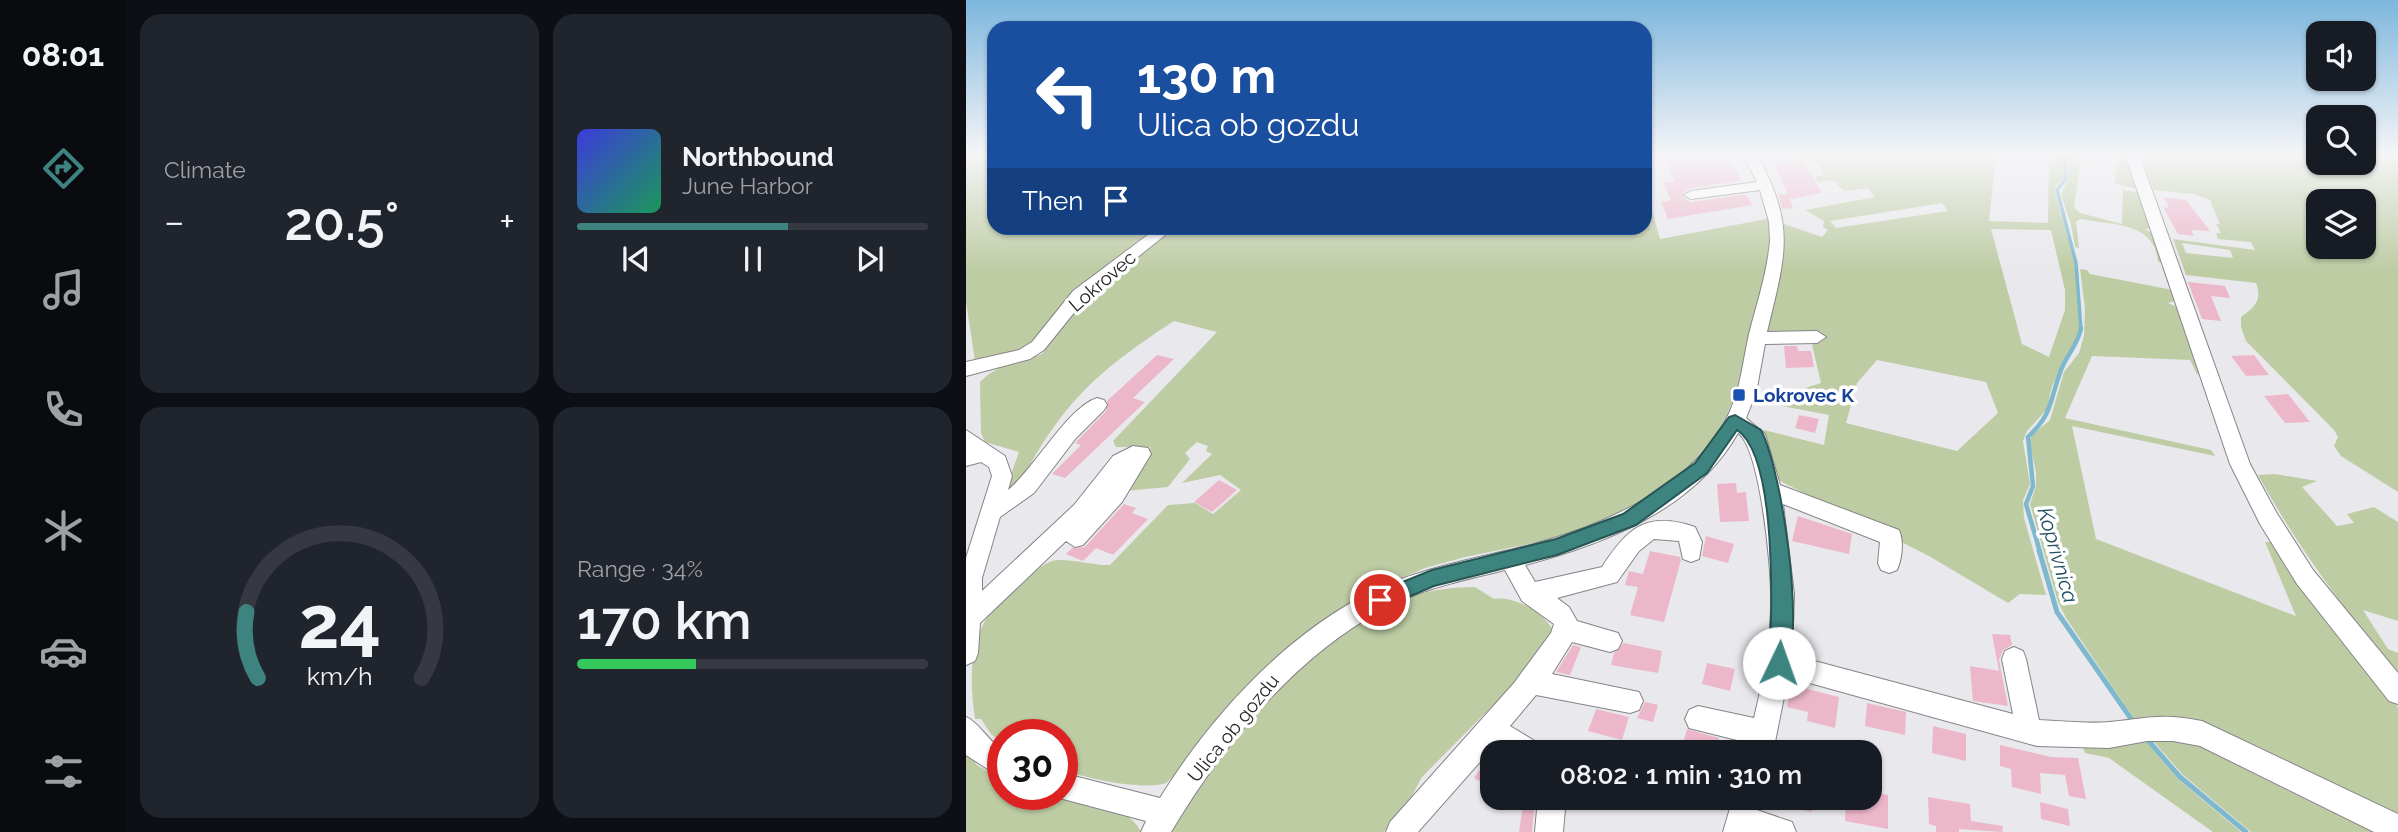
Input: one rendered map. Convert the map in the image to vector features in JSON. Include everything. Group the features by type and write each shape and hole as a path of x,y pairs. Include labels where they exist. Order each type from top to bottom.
{"street":[{"path":"1691,195 1708,193"},
{"name":"Ulica ob gozdu","path":"1161,822 1241,712 1279,671 1363,608 1432,579 1594,535 1629,519 1701,468 1735,421 1745,400 1757,338 1774,273 1779,229 1771,193"},
{"path":"2146,193 2240,464 2268,518 2305,577 2398,692"},
{"name":"Lokrovec","path":"966,369 1024,355 1038,346 1079,295 1157,235"},
{"path":"1757,338 1817,337"},
{"path":"993,511 1010,502 1035,481 1067,436 1097,405"},
{"path":"1735,421 1755,434 1773,491 1783,594 1779,663 1763,740"},
{"path":"966,438 975,456 998,462 1002,469 993,511 971,578 971,616 966,650"},
{"path":"971,616 1096,496 1123,458 1130,454 1141,454 1115,496 1075,538"},
{"path":"1773,491 1891,537 1889,563"},
{"path":"1530,594 1609,575 1623,550 1634,540 1658,529 1687,534 1691,542 1691,552"},
{"path":"1400,832 1432,792 1532,682 1566,629 1562,615 1530,594 1511,559"},
{"path":"1566,629 1610,641"},
{"path":"2014,659 2025,705 2027,731"},
{"path":"1779,663 2027,731 2068,736 2173,728 2202,734 2398,829"},
{"path":"1532,682 1630,701"},
{"path":"1698,719 1754,740"},
{"path":"1490,729 1509,740"},
{"path":"966,730 987,755"},
{"path":"1078,792 1161,822"},
{"path":"1549,832 1551,810"},
{"path":"1741,816 1782,832"}],"green space":[{"path":"966,193 987,193 987,235 1154,235 1019,350 975,361 966,302"},
{"path":"1872,193 1992,193 1989,221 2048,223 2048,193 2055,193 2078,280 2081,316 2076,344 2053,386 2049,407 2027,431 2023,441 2030,484 2023,500 2024,518 2046,595 2020,594 2008,603 1929,556 1774,478 1762,434 1764,430 1824,445 1829,415 1782,406 1805,388 1821,383 1812,345 1818,339 1764,335 1781,264 1784,224 1822,237 1828,230 1823,227 1824,221 1805,210 1875,197","holes":["1942,203 1948,211 1836,228 1830,221","1991,229 2051,230 2065,290 2065,310 2049,357 2022,344","1877,360 1986,382 1998,413 1957,451 1846,423 1857,383"]},
{"path":"2076,193 2074,207 2080,213 2122,224 2123,193 2140,193 2152,228 2144,229 2154,234 2164,263 2158,262 2155,249 2141,232 2118,225 2080,219 2076,222 2079,248 2075,247 2071,224 2061,195"},
{"path":"2182,193 2306,193 2306,259 2376,259 2376,193 2398,193 2398,492 2341,456 2334,446 2338,437 2334,430 2246,341 2241,317 2258,299 2256,283 2186,275 2173,239 2255,250 2251,242 2218,239 2216,233 2221,233 2216,224 2220,224 2210,200","holes":["2182,243 2230,250 2233,258 2186,253"]},
{"path":"1652,210 1660,239 1772,218 1774,239 1735,398 1718,432 1692,463 1656,493 1613,517 1563,537 1425,568 1371,592 1166,783 1129,785 1078,774 1078,719 987,719 987,728 981,719 975,719 972,697 973,657 984,622 994,606 1008,591 1045,564 1064,560 1110,565 1168,505 1195,503 1213,514 1241,490 1220,475 1182,483 1212,454 1206,451 1208,446 1197,442 1185,453 1190,459 1168,487 1125,491 1127,480 1151,447 1116,447 1113,441 1217,332 1174,321 1120,359 1080,395 1062,416 1046,438 1013,496 1003,497 1019,452 985,442 981,433 980,382 1001,367 1042,354 1080,297 1160,235 1652,235"},
{"path":"2080,269 2087,270 2090,274 2173,290 2176,301 2168,303 2179,308 2201,375 2197,374 2190,360 2092,356 2065,418 2211,450 2215,456 2072,426 2096,539 2296,616 2265,542 2273,542 2398,707 2398,819 2229,739 2137,723 2066,618 2058,602 2030,504 2036,486 2036,472 2029,442 2033,434 2050,420 2064,372 2079,353 2084,336 2085,308"},
{"path":"2275,474 2317,481 2302,487 2337,526 2354,523 2347,514 2374,507 2398,522 2398,621 2363,610 2388,649 2398,653 2398,675 2323,578 2258,475"},
{"path":"1475,587 1494,599 1510,600 1527,606 1553,630 1516,682 1422,777 1408,803 1384,832 1169,832 1197,787 1254,716 1279,687 1336,636 1367,616 1400,600 1436,590"},
{"path":"2147,734 2205,746 2383,832 2251,832 2183,775"},
{"path":"2140,735 2179,780 2241,832 2213,832 2109,758 2085,753 2083,748 2112,747"},
{"path":"966,752 977,765 987,771 987,810 1078,810 1079,800 1118,811 1132,820 1141,832 966,832"}],"building":[{"path":"1668,193 1683,193 1683,197 1691,202 1746,194 1752,205 1668,219 1661,202 1671,200"},
{"path":"1822,193 1791,199 1789,196 1793,208 1782,209 1778,194"},
{"path":"2164,197 2186,200 2210,231 2191,230 2194,236 2178,234 2163,207 2169,208"},
{"path":"2188,282 2225,286 2230,298 2211,296 2221,321 2202,319"},
{"path":"1784,346 1797,346 1798,351 1811,351 1814,367 1786,368"},
{"path":"1157,355 1174,359 1133,398 1145,402 1065,478 1052,474 1081,445 1075,443 1106,411 1107,401"},
{"path":"2254,355 2269,375 2246,376 2231,356"},
{"path":"2288,394 2310,422 2285,423 2264,396"},
{"path":"1799,415 1819,419 1815,433 1795,428"},
{"path":"1219,480 1237,490 1212,512 1194,502"},
{"path":"1736,483 1737,493 1746,492 1749,521 1720,522 1717,484"},
{"path":"1124,504 1136,508 1132,513 1148,519 1113,555 1096,548 1083,561 1066,554 1072,548 1085,547"},
{"path":"1798,516 1852,534 1849,554 1792,541"},
{"path":"1706,536 1734,544 1728,563 1702,556"},
{"path":"1650,551 1680,557 1681,560 1664,622 1630,615 1638,587 1625,585 1629,571 1643,574"},
{"path":"1992,634 2010,635 2012,645 2003,650 1999,660 2008,706 1973,701 1970,666 1999,671"},
{"path":"1624,643 1662,651 1658,673 1611,665 1614,653"},
{"path":"1573,645 1581,647 1570,675 1556,672"},
{"path":"1707,663 1735,669 1730,691 1702,684"},
{"path":"1791,685 1839,697 1835,728 1807,721 1808,712 1787,707"},
{"path":"1645,702 1658,705 1653,722 1637,718"},
{"path":"1867,703 1906,712 1905,735 1865,726"},
{"path":"1596,709 1629,717 1622,740 1588,731"},
{"path":"1933,726 1966,734 1966,761 1932,753"},
{"path":"1687,729 1719,738 1719,740 1684,740"},
{"path":"2000,745 2051,757 2078,758 2086,799 2069,796 2065,775 2040,773 2041,794 2012,787 2011,769 2000,766"},
{"path":"1480,769 1480,781 1474,778"},
{"path":"1882,794 1888,795 1888,829 1845,821 1845,810 1882,810"},
{"path":"1928,797 1970,804 1971,821 2003,826 2002,832 1959,829 1959,832 1936,832 1936,826 1929,824"},
{"path":"2040,802 2068,809 2070,826 2041,819"},
{"path":"1522,810 1534,810 1532,832 1519,832"}],"waterway":[{"name":"Koprivnica","path":"2058,193 2076,263 2081,328"},
{"name":"Koprivnica","path":"2040,552 2026,504 2033,486 2028,437 2046,414 2062,367 2081,328"},
{"name":"Koprivnica","path":"2039,550 2057,612 2134,723"},
{"name":"Koprivnica","path":"2146,738 2180,777 2246,832"}],"place":[{"name":"Lokrovec K","path":"1739,395"}],"route":[{"path":"1380,600 1432,579 1594,535 1629,519 1664,497 1701,468 1727,436 1735,421 1755,434 1773,491 1783,594 1779,663"}]}
